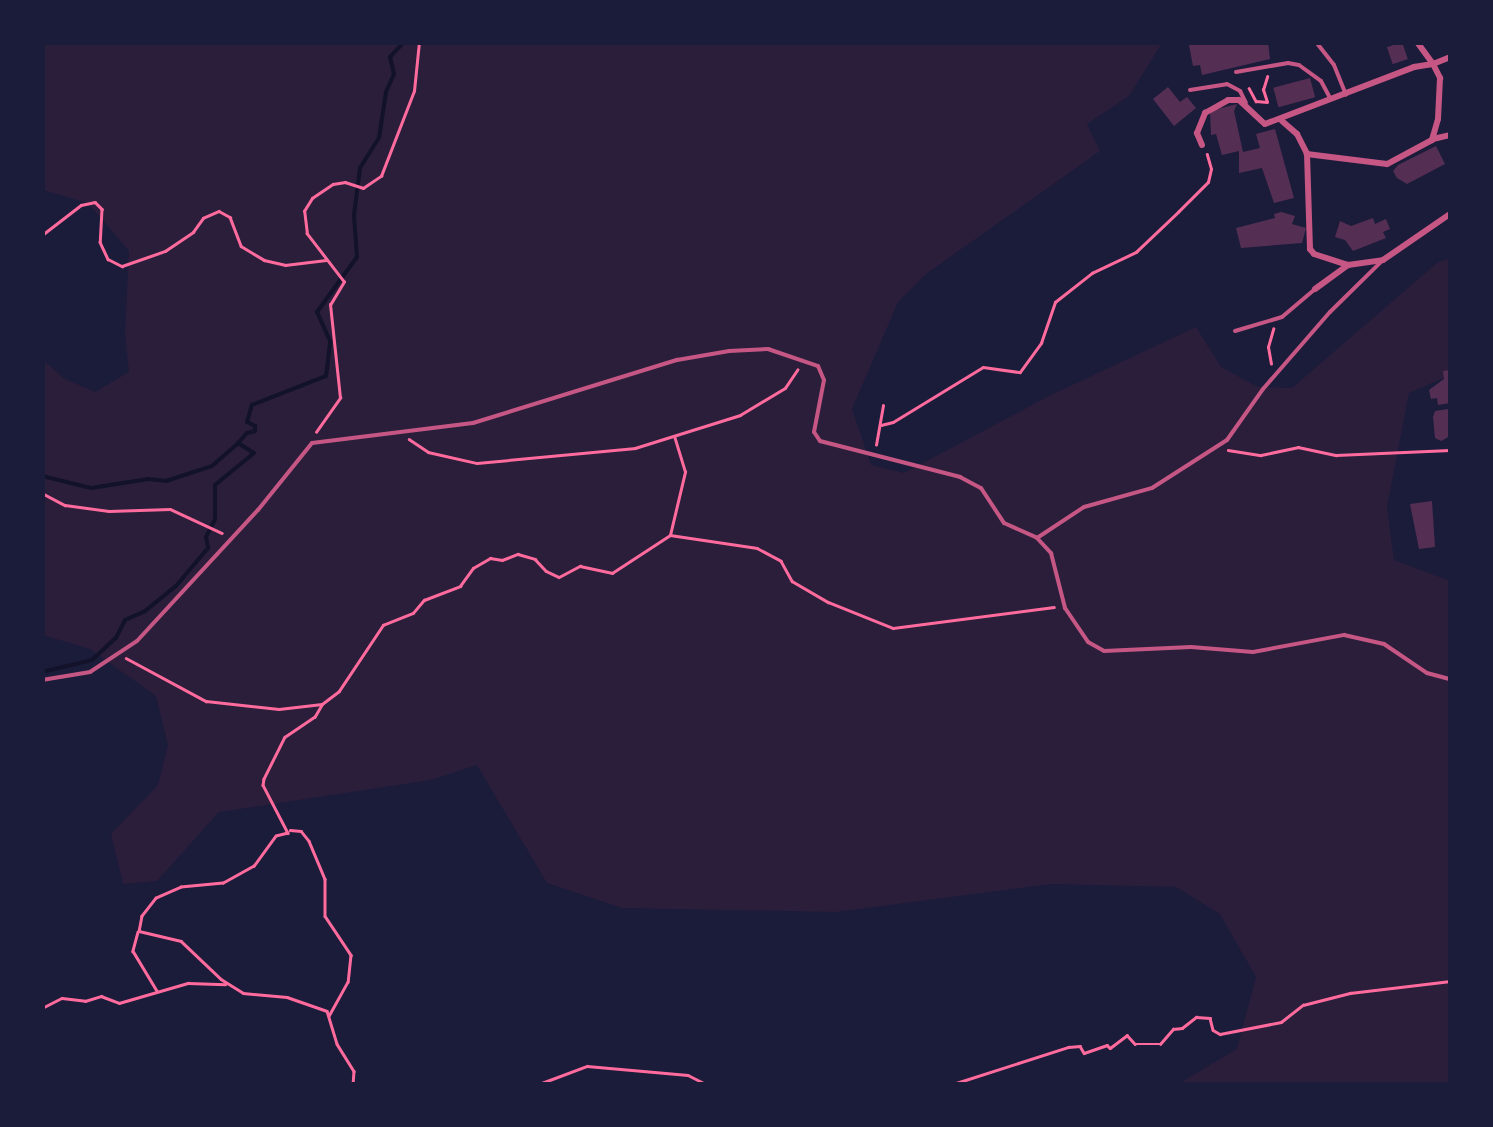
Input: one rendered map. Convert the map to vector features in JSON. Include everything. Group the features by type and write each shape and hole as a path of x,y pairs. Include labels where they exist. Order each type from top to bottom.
{"street":[{"path":"1417,42 1440,78 1438,118 1432,140"},
{"path":"1202,145 1199,123 1212,105 1228,100 1246,105 1258,122 1282,121 1450,56"},
{"path":"1282,121 1297,134 1308,154 1310,249 1314,254 1348,265 1384,260 1450,214"},
{"path":"1308,154 1388,164 1432,140 1450,136"},
{"path":"1315,289 1348,265"}],"lane":[{"path":"1316,42 1334,66 1346,95"},
{"path":"1236,72 1288,62 1308,69 1332,101"},
{"path":"1190,90 1234,86 1246,105"},
{"path":"1036,538 1084,507 1152,488 1235,434 1276,375 1350,290 1384,260"},
{"path":"1235,331 1282,317 1315,289"},
{"path":"42,680 90,672 138,641 277,489 307,447 316,442 472,424 677,360 768,349 818,366 824,380 814,432 820,441 973,483 988,496 999,518 1036,538 1051,553 1054,578 1065,608 1088,642 1112,652 1191,647 1253,652 1344,636 1384,644 1427,673 1450,679"}],"path":[{"path":"307,447 337,392 330,305 344,285 341,274 307,234 304,211 312,198 333,184 345,182 363,188 382,176 414,91 419,42"},
{"path":"1234,86 1232,80 1239,80 1256,101 1267,102 1265,66"},
{"path":"880,425 892,422 983,367 1020,372 1041,344 1055,302 1092,273 1136,252 1208,182 1211,163 1202,145"},
{"path":"42,234 81,205 94,202 102,209 100,242 108,259 122,266 165,251 193,232 203,218 219,211 230,217 241,246 264,260 284,265 328,260"},
{"path":"1276,375 1268,347 1270,334 1282,317"},
{"path":"401,434 428,452 501,464 517,458 635,448 752,408 784,388 804,361"},
{"path":"881,456 874,439 883,406"},
{"path":"670,535 685,472 673,436"},
{"path":"1218,446 1261,454 1298,447 1336,455 1450,450"},
{"path":"42,492 65,505 109,511 170,509 232,539"},
{"path":"290,830 263,785 286,737 315,717 322,704 339,691 383,625 402,620 424,600 460,586 472,568 490,558 502,560 518,554 535,559 546,571 559,576 580,566 612,573 670,535 757,548 781,561 792,581 893,628 931,620 1018,614 1046,606 1065,608"},
{"path":"118,655 206,700 279,709 322,704"},
{"path":"157,992 133,952 142,916 156,898 180,887 224,883 254,866 276,836 290,830 301,831 324,879 325,916 351,955 348,982 329,1016"},
{"path":"138,931 181,941 226,984 243,994 287,996 320,1006 329,1016 337,1044 354,1071 354,1083 361,1084"},
{"path":"953,1084 1068,1046 1080,1046 1084,1054 1107,1044 1110,1048 1126,1035 1135,1044 1160,1044 1173,1029 1182,1028 1196,1017 1210,1018 1213,1030 1220,1034 1281,1022 1302,1006 1350,993 1450,981"},
{"path":"42,1008 62,998 85,1001 102,996 119,1003 188,983 226,984"},
{"path":"538,1084 587,1066 688,1075 706,1084"},
{"path":"741,1084 758,1084"}],"shaded area":[{"path":"43,43 1162,43 1129,96 1087,124 1100,151 926,274 898,302 852,409 871,465 904,473 1051,395 1196,327 1221,367 1258,387 1292,388 1438,262 1450,259 1450,375 1409,393 1387,507 1394,560 1450,581 1450,1084 1178,1084 1237,1049 1256,977 1220,914 1176,887 1051,884 836,912 622,908 547,883 477,765 431,780 219,812 157,881 123,884 111,834 158,785 168,745 156,696 90,649 43,635 42,359 65,379 95,392 129,372 125,334 129,251 88,203 43,190"}],"building":[{"path":"1268,42 1270,59 1202,75 1200,65 1193,66 1189,45"},
{"path":"1402,42 1408,59 1393,64 1387,47"},
{"path":"1310,78 1315,97 1278,107 1273,88"},
{"path":"1168,87 1180,102 1187,97 1196,108 1174,126 1153,99"},
{"path":"1237,104 1234,111 1243,152 1260,148 1256,134 1275,129 1294,198 1274,203 1262,168 1239,173 1239,151 1222,155 1216,134 1211,135 1210,111"},
{"path":"1436,146 1445,164 1407,184 1397,178 1393,171 1398,165"},
{"path":"1274,214 1295,216 1292,224 1306,228 1302,243 1241,248 1236,228 1275,218"},
{"path":"1373,218 1375,224 1386,219 1390,229 1383,232 1386,238 1353,251 1345,240 1335,237 1340,221 1351,226"},
{"path":"1450,370 1450,403 1438,405 1429,390 1444,379 1443,371"},
{"path":"1448,409 1450,436 1441,441 1435,438 1433,417 1435,411"},
{"path":"1432,501 1435,547 1419,549 1410,504"}],"waterway":[{"path":"42,672 92,660 116,638 125,620 145,611 176,586 208,548 206,537 215,519 215,485 254,453 238,443 255,431 255,426 247,422 252,405 326,376 330,341 317,312 357,257 354,215 360,168 379,138 386,92 394,74 390,57 404,42"},
{"path":"42,476 91,488 148,479 166,481 212,466 238,443"}]}
